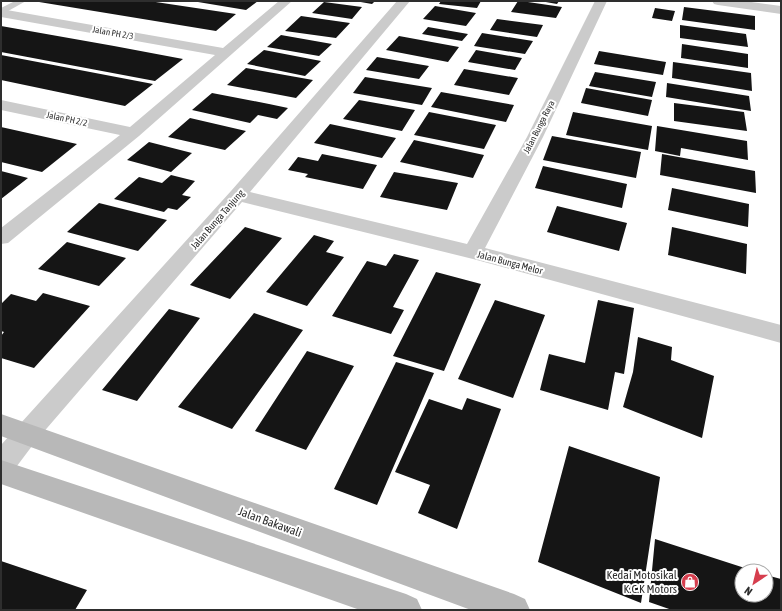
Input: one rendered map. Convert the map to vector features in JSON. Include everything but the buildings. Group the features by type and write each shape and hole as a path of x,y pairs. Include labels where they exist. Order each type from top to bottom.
{"main road":[{"name":"Jalan Bakawali","path":"14,430 514,610"},
{"path":"1,472 406,610"}],"street":[{"path":"1,238 133,133 286,1"},
{"name":"Jalan Bunga Tanjung","path":"1,465 14,430 238,194 404,1"},
{"name":"Jalan Bunga Raya","path":"473,252 535,137 601,1"},
{"path":"718,1 781,10"},
{"name":"Jalan PH 2/3","path":"1,12 226,53"},
{"name":"Jalan PH 2/2","path":"1,105 133,133"},
{"name":"Jalan Bunga Melor","path":"238,194 473,252 781,334"}],"lane":[{"path":"1,12 22,1"}],"place":[{"name":"Kedai Motosikal K.C.K Motors","path":"690,582"}]}
